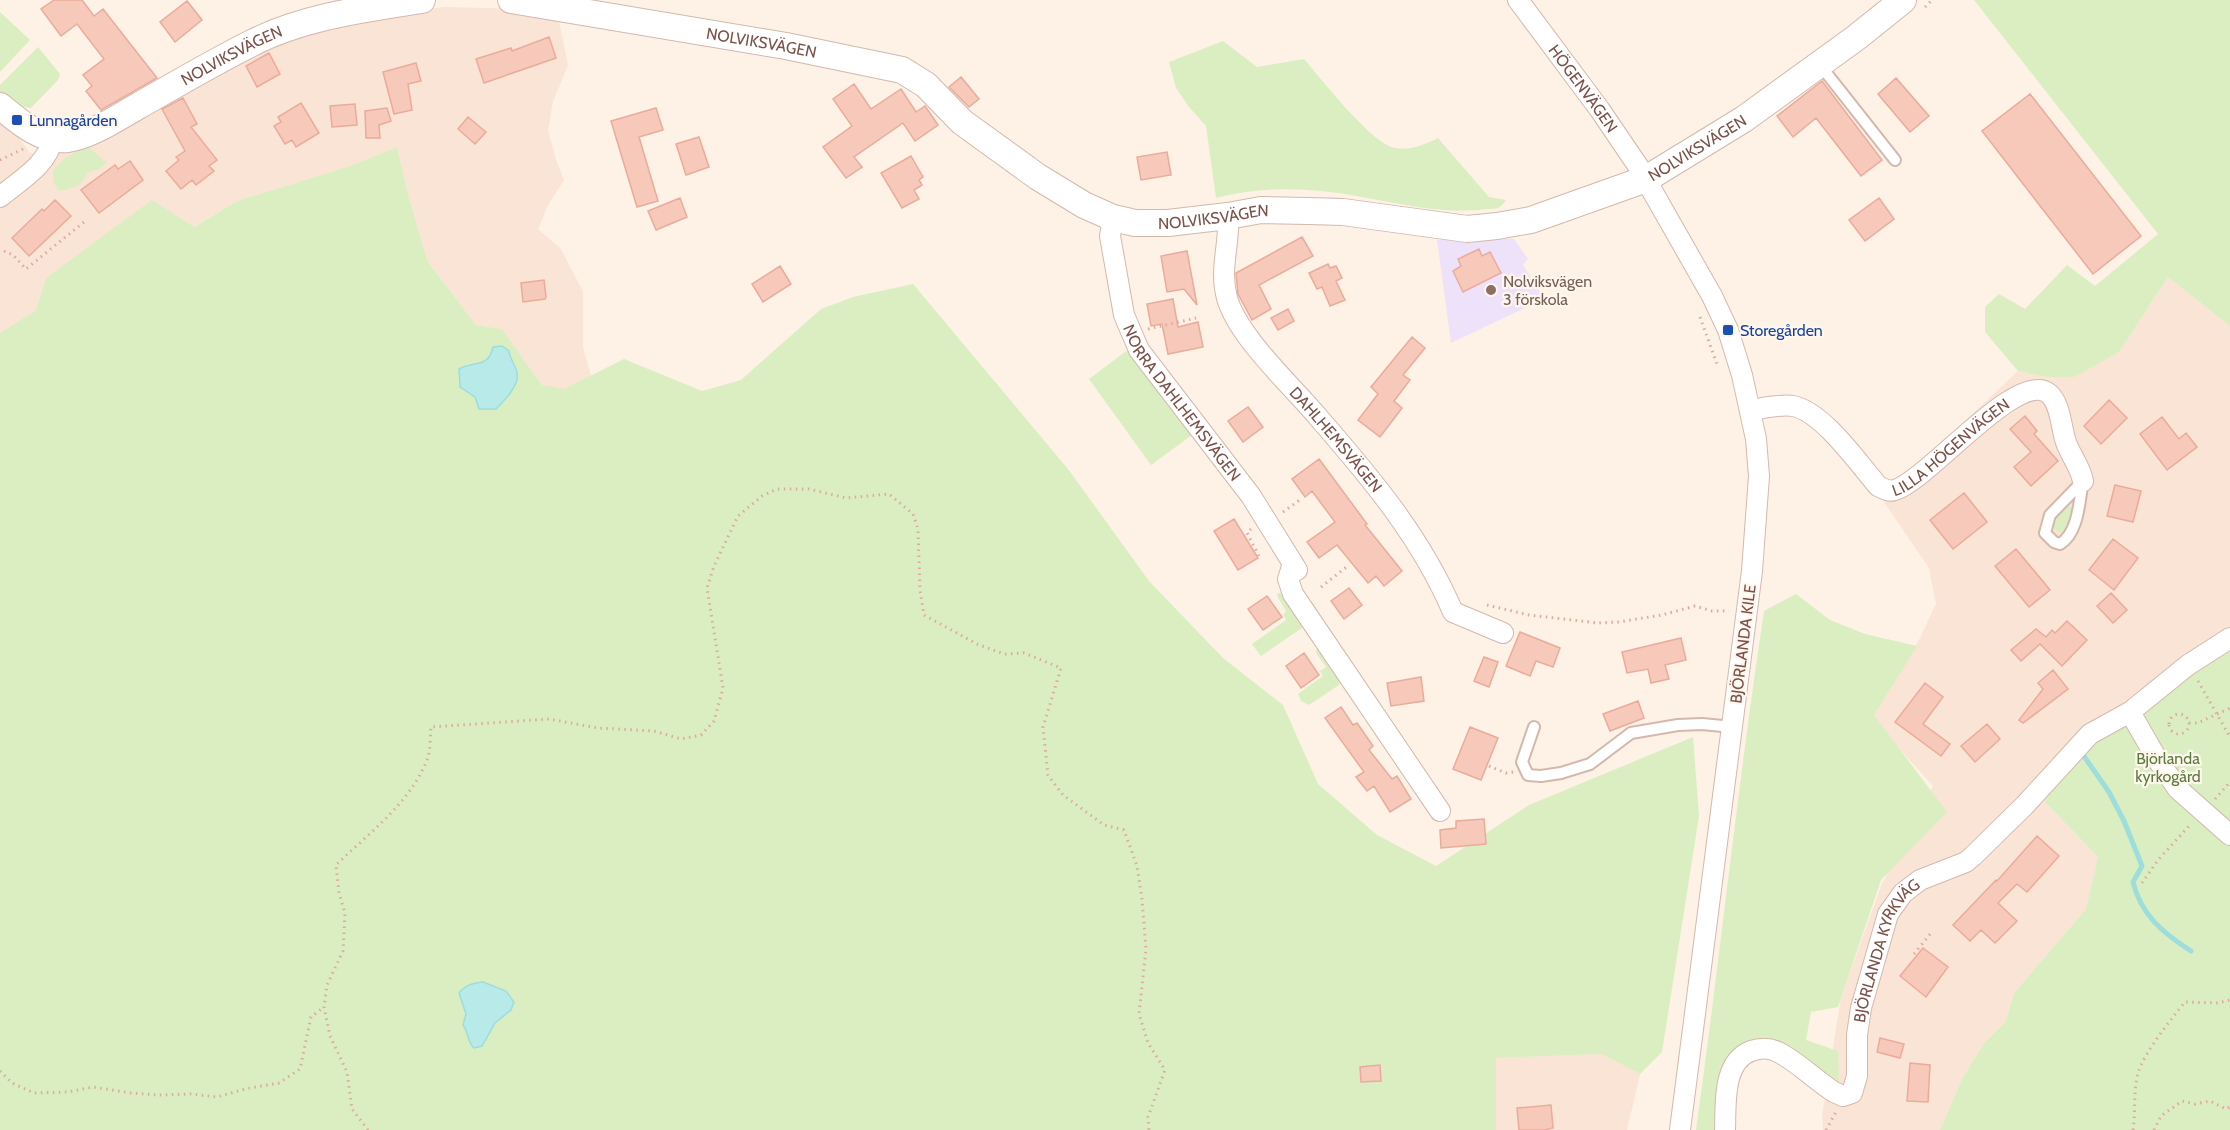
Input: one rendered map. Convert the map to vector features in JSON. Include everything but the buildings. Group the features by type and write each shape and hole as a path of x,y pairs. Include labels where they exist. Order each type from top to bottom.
{"street":[{"name":"NOLVIKSVÄGEN","path":"52,138 76,137 107,123 274,33 341,14 422,0"},
{"name":"NOLVIKSVÄGEN","path":"511,0 786,46 902,70 926,85 962,122 1020,164 1084,205 1113,218 1135,223 1168,223 1261,210 1332,211 1467,229 1531,220 1646,179 1744,119 1820,64 1914,3"},
{"name":"HÖGENVÄGEN","path":"1518,0 1600,110 1646,179"},
{"path":"0,106 38,133 52,138 51,146 39,164 0,197"},
{"name":"BJÖRLANDA KILE","path":"1646,179 1712,296 1728,330 1751,410 1759,476 1756,524 1733,727 1680,1130"},
{"name":"DAHLHEMSVÄGEN","path":"1228,216 1229,229 1222,272 1227,299 1245,332 1368,475 1413,534 1432,567 1453,612 1503,633"},
{"name":"NORRA DAHLHEMSVÄGEN","path":"1113,218 1110,236 1124,315 1139,350 1190,420 1251,496 1295,567 1288,579 1293,594 1440,811"},
{"name":"LILLA HÖGENVÄGEN","path":"1751,410 1772,406 1793,406 1804,410 1820,419 1878,486 1886,490 1895,490 1925,469 2002,405 2016,395 2033,389 2047,392 2056,403 2066,443 2081,471 2083,481"},
{"name":"BJÖRLANDA KYRKVÄG","path":"1725,1130 1729,1077 1743,1054 1753,1050 1764,1048 1777,1052 1834,1092 1843,1096 1852,1093 1857,1076 1857,1035 1860,1008 1888,914 1903,893 1920,880 1966,862 2025,806 2090,734 2130,712 2188,665 2230,638"},
{"path":"2130,712 2157,759 2178,789 2230,835"}],"lane":[{"path":"1820,64 1895,160"},
{"path":"2083,481 2074,526 2065,541 2060,544 2054,542 2045,533 2050,515 2083,481"},
{"path":"1534,727 1522,762 1528,774 1541,776 1562,773 1590,764 1631,733 1678,725 1702,724 1733,727"}],"path":[{"path":"1914,3 1932,0"},
{"path":"4,251 13,255 26,269 84,222"},
{"path":"1699,313 1712,354 1722,375"},
{"path":"1132,332 1196,318"},
{"path":"368,1130 352,1109 347,1072 330,1036 324,1007 327,986 342,951 345,913 339,893 336,865 411,790 428,758 431,727 549,719 598,728 654,731 681,739 701,735 714,721 723,687 707,588 714,566 738,516 762,496 777,489 809,489 846,498 889,495 913,514 918,529 920,590 924,615 977,644 1004,654 1024,653 1061,668 1043,727 1048,775 1063,795 1095,819 1104,825 1124,830 1137,866 1146,949 1139,1014 1148,1043 1165,1070 1148,1117 1149,1130"},
{"path":"1268,523 1301,499"},
{"path":"1321,587 1349,565"},
{"path":"1476,623 1482,607 1486,605 1529,615 1598,623 1662,615 1695,606 1721,612"},
{"path":"2188,665 2230,737"},
{"path":"2189,723 2198,723 2230,708"},
{"path":"2179,714 2184,715 2189,723 2185,732 2175,733 2171,731 2169,722 2171,717 2179,714"},
{"path":"1489,766 1506,773 1526,771"},
{"path":"2142,883 2158,860 2203,811"},
{"path":"1914,954 1931,933"},
{"path":"2133,1130 2134,1098 2139,1071 2177,1011 2185,1002 2218,1003 2230,1000"},
{"path":"0,1071 12,1083 34,1093 68,1092 93,1087 131,1093 191,1094 216,1097 279,1083 300,1069 310,1017 324,1007"},
{"path":"2154,1130 2161,1116 2182,1101 2194,1104 2210,1101 2226,1109 2230,1107"}],"shaded area":[{"path":"444,7 526,9 558,17 568,65 553,101 548,130 564,180 548,205 538,229 561,249 583,292 583,347 591,376 564,390 542,385 502,329 476,325 428,262 397,147 350,166 237,201 193,227 46,278 36,310 0,333 0,113 30,153 64,153 97,139 273,40 367,17"},
{"name":"Nolviksvägen 3 förskola","path":"1514,239 1528,259 1523,265 1544,299 1451,343 1437,240"},
{"path":"2168,277 2230,326 2230,645 2045,802 2098,857 2086,909 2014,993 2006,1021 1985,1042 1962,1079 1940,1130 1823,1130 1822,1116 1841,998 1881,886 1933,786 1872,718 1919,640 1936,604 1929,568 1882,499 2018,371 2046,377 2119,352"},
{"path":"1601,1054 1640,1074 1627,1130 1496,1130 1495,1058"}],"green space":[{"path":"1974,0 2230,0 2230,326 2168,277 2119,352 2074,377 2046,377 2018,371 1985,332 1985,307 1999,294 2025,309 2067,265 2095,286 2158,234"},
{"path":"0,12 30,40 0,72"},
{"path":"1223,41 1257,67 1304,59 1345,107 1379,140 1401,149 1421,145 1438,138 1489,197 1506,200 1497,208 1464,211 1442,210 1308,190 1262,190 1216,198 1206,126 1176,88 1169,62"},
{"path":"38,47 60,74 58,80 31,108 26,108 14,103 0,92 0,85"},
{"path":"87,146 107,163 98,170 86,174 76,186 59,191 53,182 53,170 65,158"},
{"path":"397,147 428,262 476,325 502,329 542,385 564,389 624,359 702,391 741,380 821,309 853,297 913,284 1068,469 1149,581 1223,658 1283,705 1318,784 1377,835 1436,866 1529,805 1693,737 1699,816 1662,1052 1640,1074 1601,1054 1496,1058 1496,1130 0,1130 0,333 36,310 46,278 152,200 194,227 237,201 350,166","holes":["491,356 510,359 515,367 512,391 502,403 477,400 467,364 484,362","459,993 514,1002 511,1010 495,1023 489,1032 470,1044 468,1031 463,1025 466,1014"]},
{"path":"1129,349 1192,435 1151,465 1089,379"},
{"path":"2066,504 2070,506 2072,518 2060,533 2052,528 2052,524 2056,515"},
{"path":"1281,593 1299,619 1302,628 1261,656 1252,644 1286,620 1283,615 1286,611 1277,596"},
{"path":"1796,594 1830,620 1865,634 1917,646 1874,715 1947,812 1881,880 1838,1007 1811,1012 1806,1040 1838,1051 1839,1081 1780,1046 1753,1042 1716,1130 1696,1130 1764,611"},
{"name":"Björlanda kyrkogård","path":"2230,645 2230,1130 1940,1130 1962,1079 1985,1042 2006,1021 2014,993 2086,909 2098,857 2045,802 2057,775 2081,749"},
{"path":"1317,647 1340,681 1339,685 1309,705 1301,701 1298,694 1323,676 1320,671 1326,667 1316,653"}],"water":[{"path":"502,346 509,351 517,373 516,383 496,409 479,409 475,397 460,387 459,369 484,361 491,354 493,347"},
{"path":"483,982 506,991 514,1002 511,1010 495,1023 482,1046 474,1048 463,1025 466,1014 459,993 470,985"}],"waterway":[{"path":"2081,752 2109,792 2124,821 2142,866 2133,882 2147,914 2162,930 2191,951"}],"place":[{"name":"Lunnagården","path":"17,120"},
{"name":"Nolviksvägen 3 förskola","path":"1491,290"},
{"name":"Storegården","path":"1728,330"}]}
